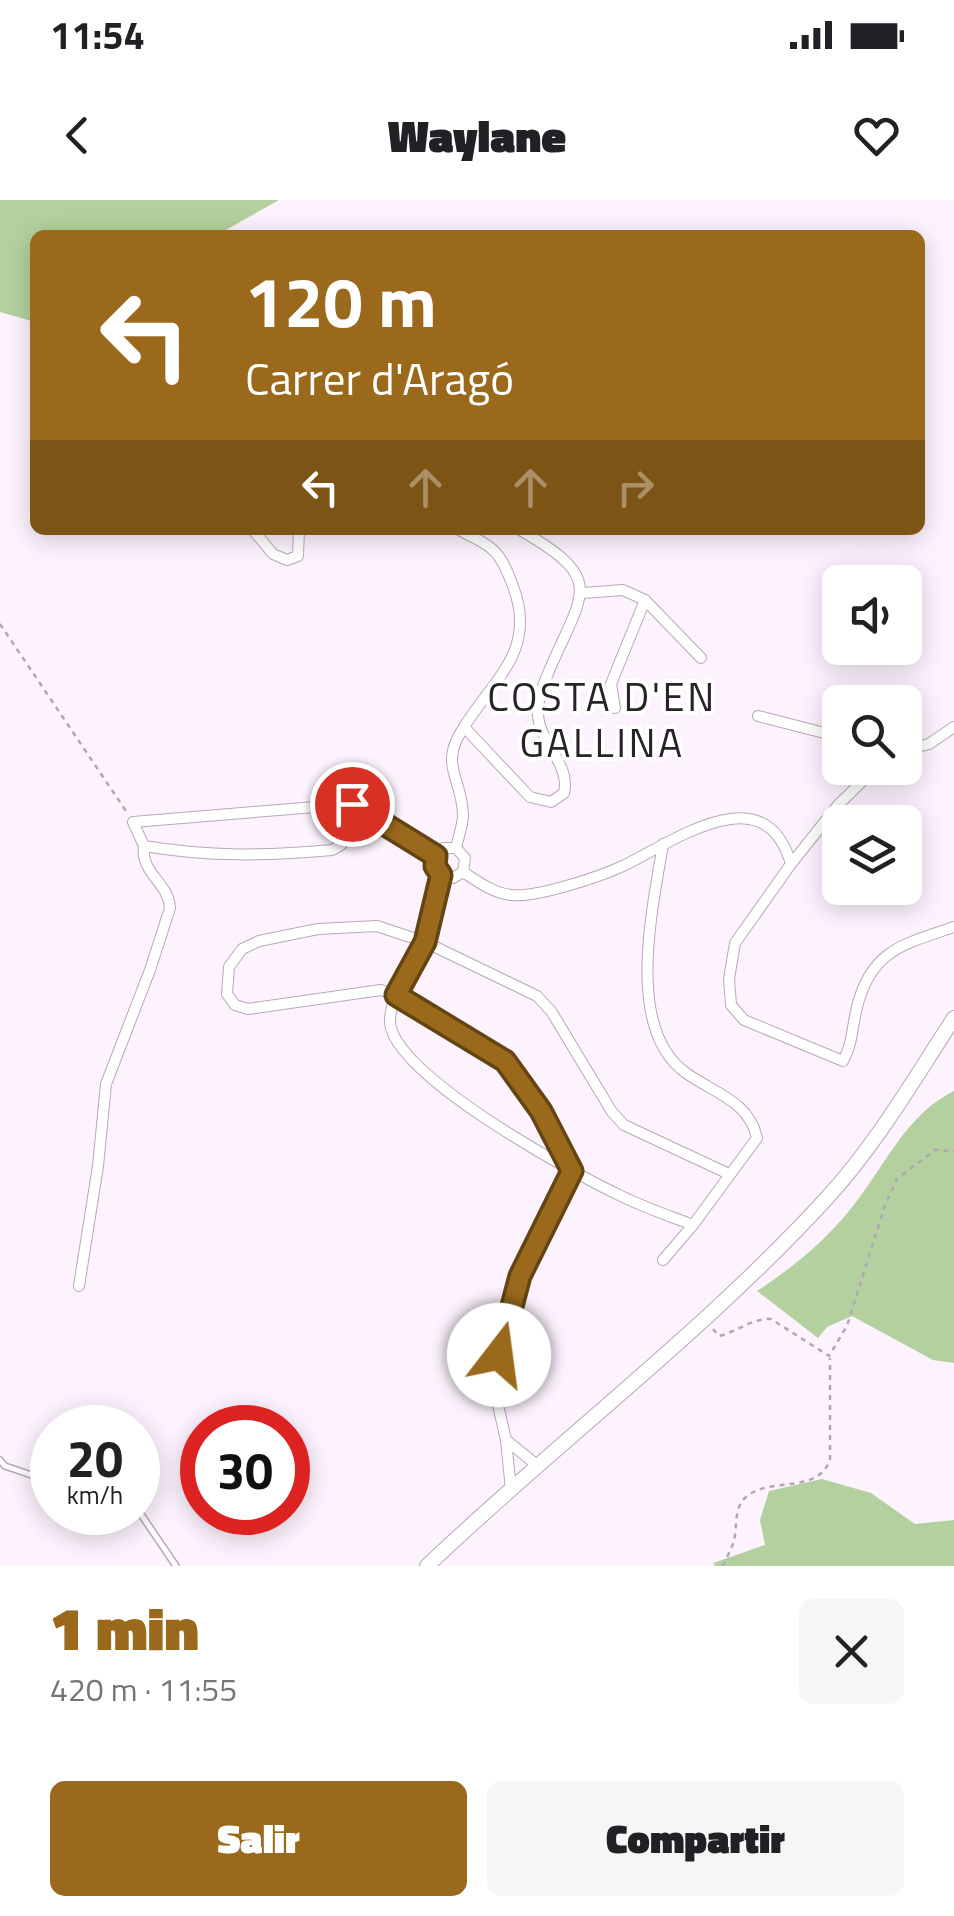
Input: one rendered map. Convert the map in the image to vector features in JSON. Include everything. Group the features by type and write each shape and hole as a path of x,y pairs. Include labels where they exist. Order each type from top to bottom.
{"main road":[{"path":"426,1566 782,1245 863,1156 954,1018"}],"street":[{"path":"258,535 273,554 287,560 298,556 299,535"},
{"path":"456,848 463,816 450,767 454,742 506,670 521,638 520,606 499,553 468,535"},
{"path":"464,727 530,797 550,802 564,793 568,780 538,719 540,695 582,592 577,572 555,550 529,535"},
{"path":"582,592 622,590 645,600 700,658"},
{"path":"615,708 611,684 645,600"},
{"path":"758,716 822,732"},
{"path":"922,746 954,727"},
{"path":"859,785 790,864 735,943 729,979 731,1005 744,1020 843,1060 850,1048 866,978 878,961 899,946 954,927"},
{"path":"79,1286 106,1084 170,908 169,898 144,865 144,846 133,822 352,804 436,856"},
{"path":"144,846 198,855 255,857 332,850 341,845 364,812"},
{"path":"462,872 492,890 513,896 591,880 703,825 726,819 752,819 769,827 786,849 790,864"},
{"path":"662,1260 693,1226 757,1138 754,1121 739,1105 684,1072 666,1055 654,1024 646,953 663,844"},
{"path":"444,848 456,848 465,858 462,872 452,878 441,875 435,866 436,856 444,848"},
{"path":"441,875 425,942 396,995 390,1020 392,1032 410,1057 446,1092 572,1171 693,1226"},
{"path":"572,1171 541,1111 505,1061 396,995 380,990 248,1009 235,1005 227,994 229,967 242,948 318,929 378,926 425,942 537,996 551,1011 612,1112 624,1125 638,1135 729,1174"},
{"path":"511,1490 497,1401 499,1355 520,1276 572,1171"},
{"path":"506,1440 538,1466"}],"lane":[{"path":"0,1460 5,1466 30,1475"},
{"path":"155,1535 176,1566"}],"path":[{"path":"0,624 133,822"},
{"path":"723,1566 735,1541 738,1508 745,1498 754,1492 816,1478 826,1471 830,1460 829,1356 847,1326 884,1205 897,1178 936,1150 954,1151"},
{"path":"702,1318 718,1336 771,1319 829,1356"}],"green space":[{"path":"0,200 279,200 226,230 30,230 30,321 0,312"},
{"path":"954,1091 954,1363 933,1360 852,1316 827,1327 818,1338 757,1291 798,1262 835,1227 923,1112"},
{"path":"822,1479 871,1493 915,1524 954,1520 954,1566 715,1566 713,1563 765,1545 760,1520 769,1491"}],"district":[{"name":"COSTA D'EN GALLINA","path":"602,720"}],"route":[{"path":"352,804 436,856 435,866 441,875 425,942 396,995 505,1061 541,1111 572,1171 520,1276 499,1355"}]}
